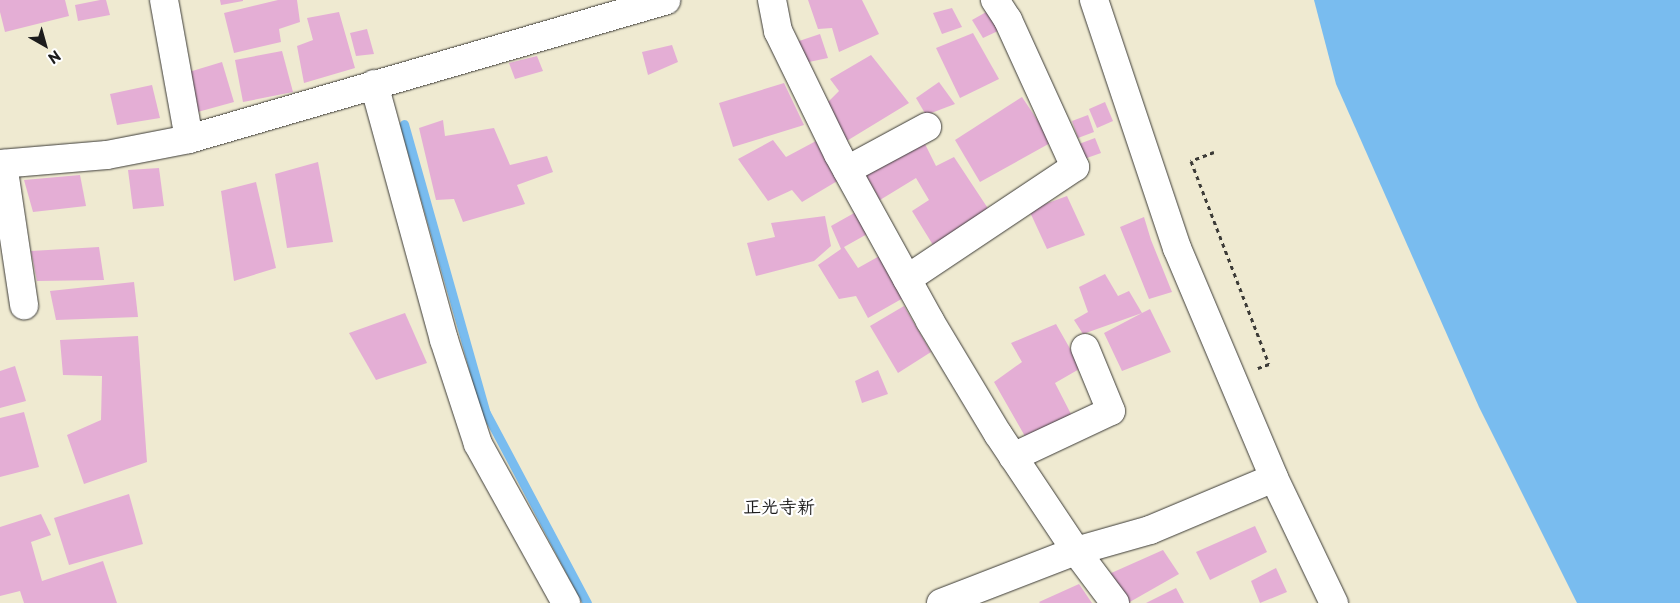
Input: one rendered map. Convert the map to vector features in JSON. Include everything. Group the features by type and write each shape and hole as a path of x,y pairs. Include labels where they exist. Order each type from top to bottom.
{"street":[{"path":"164,0 189,140"},
{"path":"24,306 1,164 107,155 189,140 374,84 666,0"},
{"path":"772,0 778,31 847,170 930,321 1013,457 1076,551 1115,603"},
{"path":"907,279 1075,167 1008,20 995,0"},
{"path":"1094,0 1177,248 1274,478 1334,603"},
{"path":"374,84 444,340 478,444 566,603"},
{"path":"847,170 927,127"},
{"path":"1013,457 1111,411 1085,348"},
{"path":"941,603 1076,551 1150,530 1274,478"}],"path":[{"path":"1214,152 1191,161 1269,364 1250,371"}],"water":[{"path":"1314,0 1680,0 1680,603 1577,603 1479,407 1336,84"}],"building":[{"path":"0,0 65,0 69,16 5,32 0,12"},
{"path":"106,0 110,15 78,21 75,5"},
{"path":"220,0 243,0 243,1 221,5"},
{"path":"278,0 297,0 300,22 279,29 281,42 234,53 224,13"},
{"path":"808,0 862,0 879,34 839,52 832,28 818,29"},
{"path":"952,8 962,27 942,34 933,13"},
{"path":"988,11 1000,30 983,38 972,20"},
{"path":"339,12 355,68 304,83 297,46 313,40 307,18"},
{"path":"367,29 374,54 356,56 350,33"},
{"path":"973,33 999,79 960,98 936,48"},
{"path":"820,34 828,58 804,63 796,42"},
{"path":"672,45 678,62 648,75 642,52"},
{"path":"282,51 293,92 243,102 235,60"},
{"path":"871,55 909,103 845,142 826,104 839,91 830,79"},
{"path":"537,56 543,71 515,79 509,63"},
{"path":"222,62 234,102 194,113 189,72"},
{"path":"939,82 955,104 926,115 916,98"},
{"path":"784,83 804,125 733,147 719,103"},
{"path":"152,85 160,118 117,125 110,94"},
{"path":"1022,97 1052,142 980,182 955,140"},
{"path":"1105,102 1113,121 1097,128 1089,109"},
{"path":"1088,115 1094,132 1078,138 1072,121"},
{"path":"443,120 445,136 494,128 510,165 547,156 553,172 517,185 525,204 463,222 454,199 436,200 419,128"},
{"path":"1095,138 1101,153 1084,159 1079,144"},
{"path":"773,140 786,157 816,141 839,180 802,202 792,190 768,201 738,159"},
{"path":"923,140 936,166 954,157 989,210 933,245 912,211 929,200 916,178 880,200 864,172"},
{"path":"318,162 333,242 287,248 275,174"},
{"path":"159,168 164,206 133,209 128,170"},
{"path":"80,175 86,206 33,212 24,180"},
{"path":"256,182 276,268 234,281 221,191"},
{"path":"1067,196 1085,235 1047,249 1029,210"},
{"path":"856,212 869,233 844,247 858,268 883,254 905,297 868,318 856,296 839,299 818,265 841,249 831,226"},
{"path":"825,216 831,246 814,261 756,276 747,243 775,237 771,223"},
{"path":"1144,217 1172,292 1149,299 1120,227"},
{"path":"99,247 104,280 37,281 31,251"},
{"path":"1105,274 1118,296 1129,291 1142,313 1083,334 1074,320 1088,312 1079,287"},
{"path":"134,282 138,317 56,320 50,291"},
{"path":"904,306 931,352 898,373 870,326"},
{"path":"1150,309 1171,352 1122,371 1104,333"},
{"path":"405,313 427,363 376,380 349,333"},
{"path":"1056,324 1081,368 1055,383 1072,416 1026,438 994,382 1022,362 1011,343"},
{"path":"138,336 147,462 84,484 67,435 101,420 102,376 63,375 60,340"},
{"path":"15,366 26,401 0,408 0,371"},
{"path":"878,370 888,394 862,403 855,381"},
{"path":"24,412 39,467 0,477 0,418"},
{"path":"129,494 143,544 69,565 54,518"},
{"path":"41,514 51,535 31,542 42,581 103,561 117,603 24,603 20,591 0,596 0,527"},
{"path":"1255,526 1267,552 1210,580 1196,552"},
{"path":"1163,550 1179,574 1128,603 1109,574"},
{"path":"1276,568 1287,592 1260,603 1251,581"},
{"path":"1079,584 1092,603 1039,602"},
{"path":"1176,588 1184,603 1146,603"}],"waterway":[{"path":"404,124 486,413 587,603"}],"district":[{"name":"正光寺新","path":"779,506"}]}
